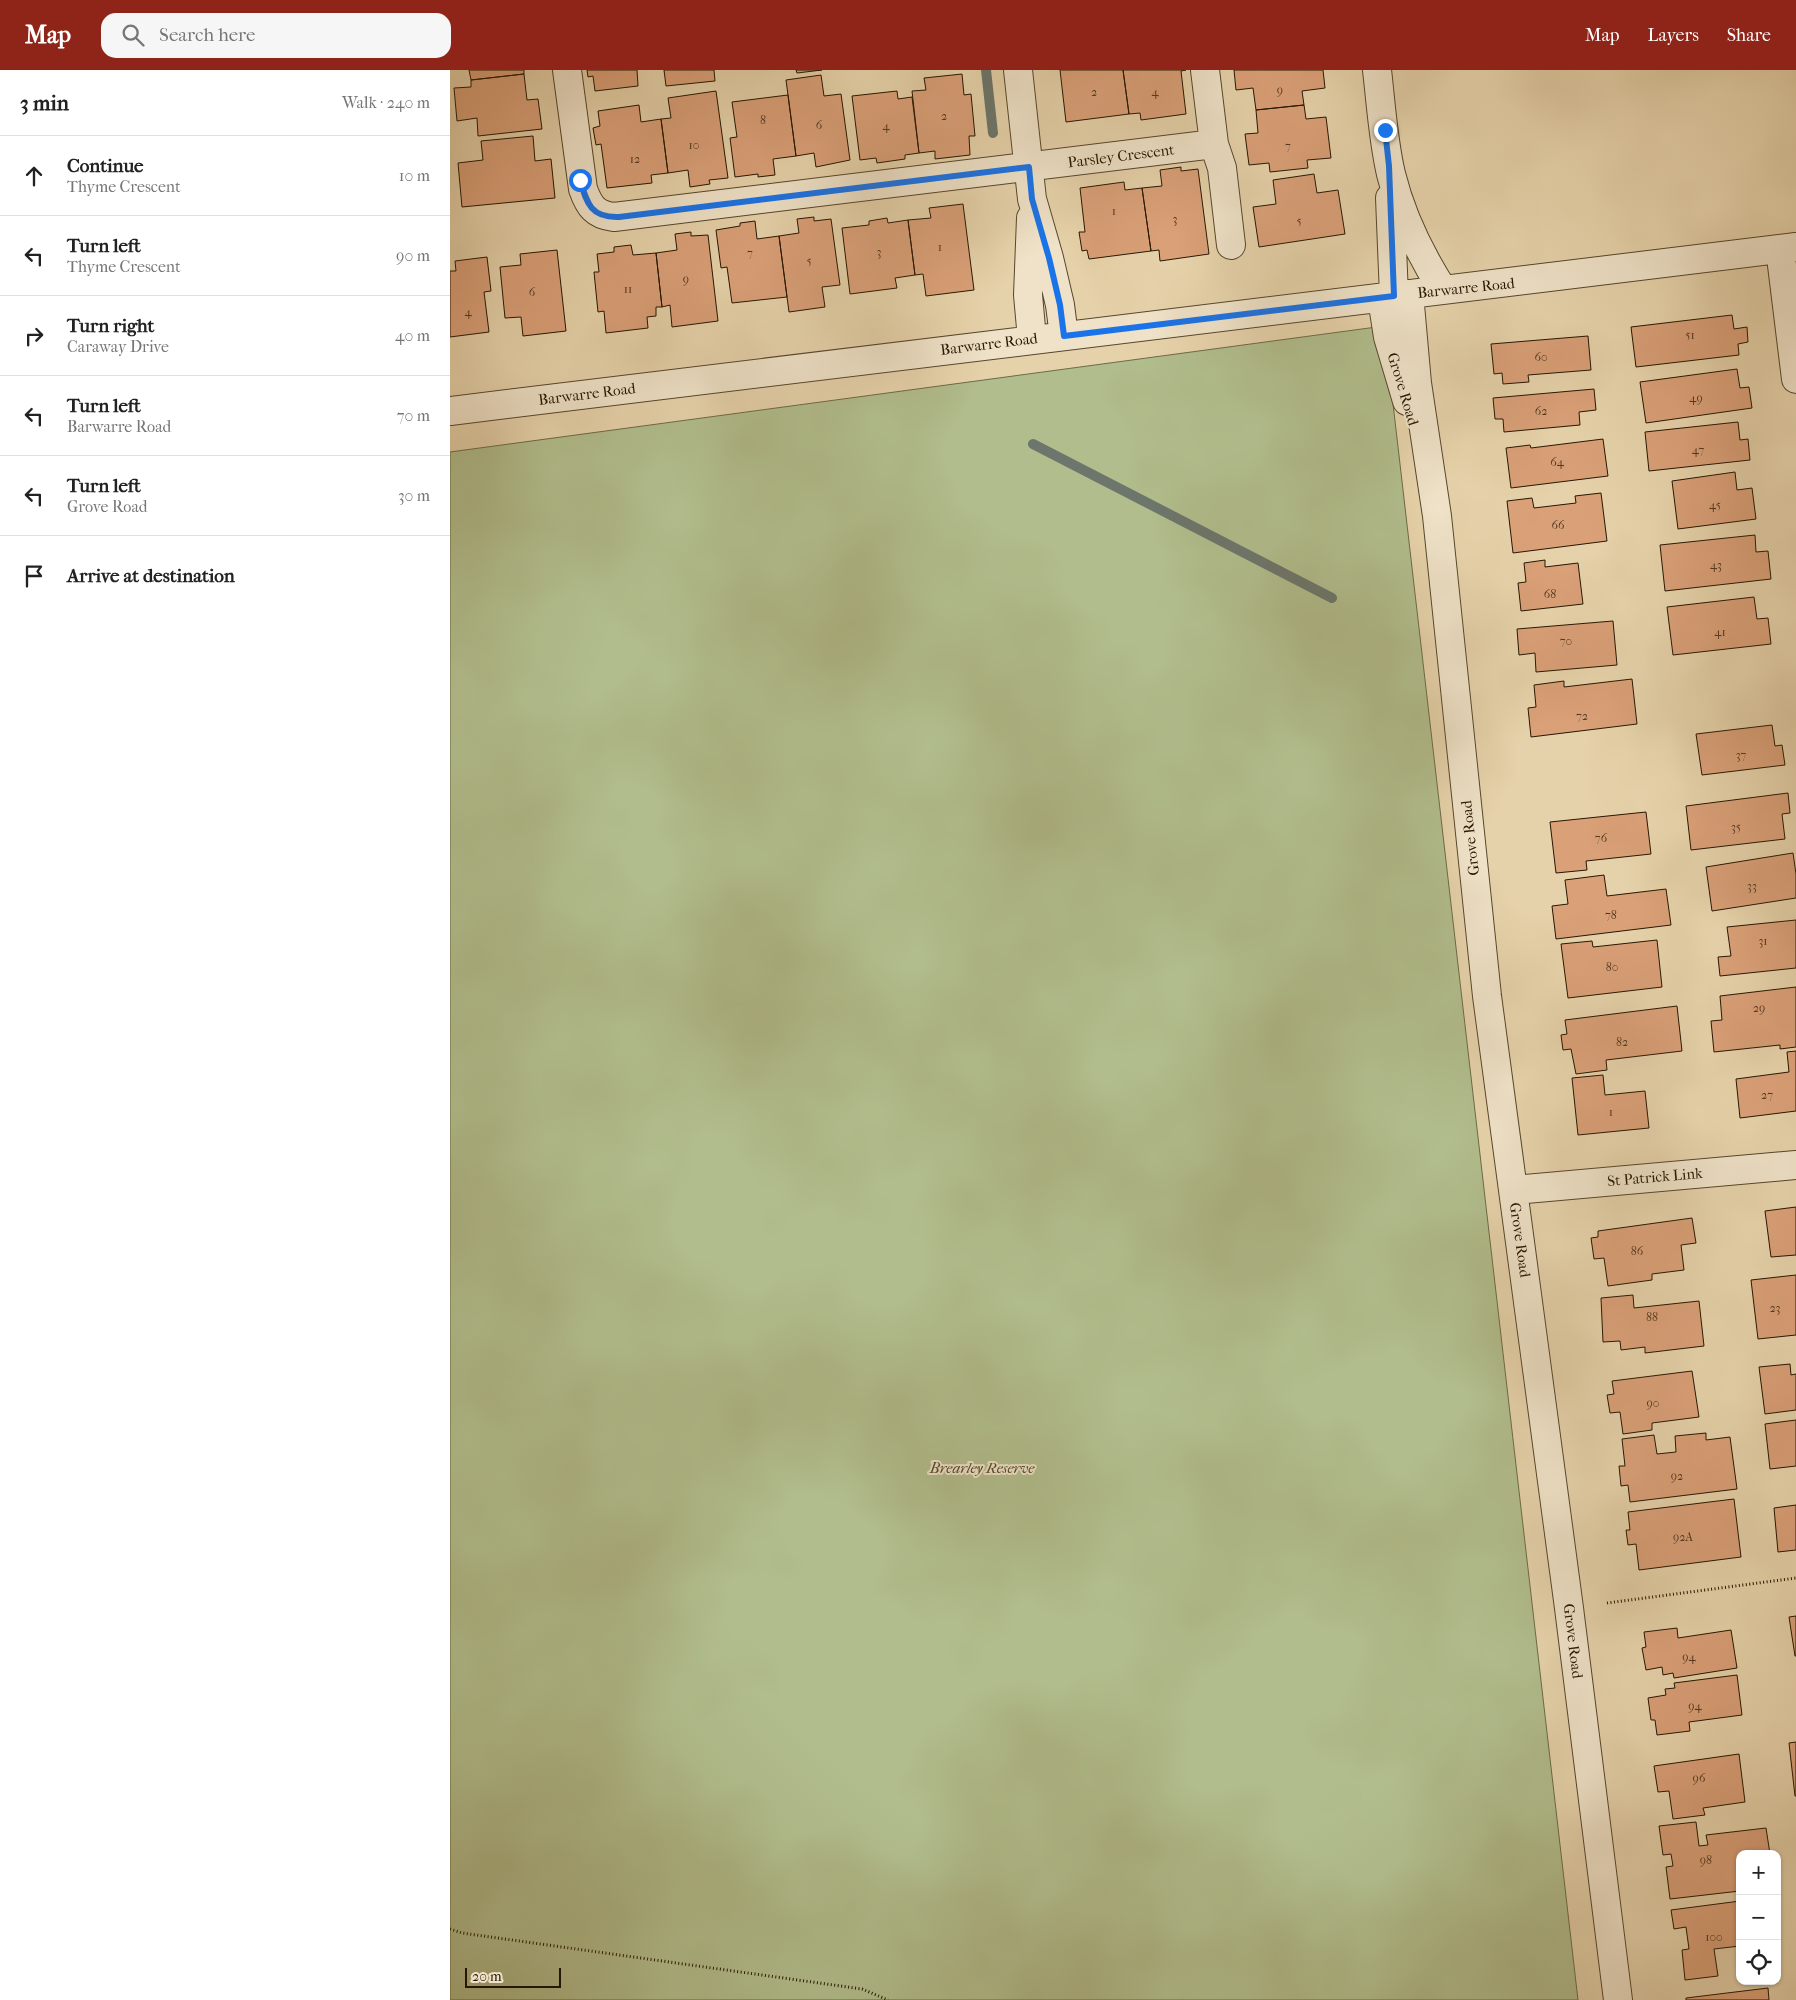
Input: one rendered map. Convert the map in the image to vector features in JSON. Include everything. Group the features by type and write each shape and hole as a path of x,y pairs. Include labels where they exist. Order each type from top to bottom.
{"street":[{"name":"Parsley Crescent","path":"567,70 580,180 588,204 596,213 604,216 619,217 1214,144"},
{"path":"1018,70 1032,199 1028,295 1032,339"},
{"path":"1205,70 1214,144 1222,168 1231,245"},
{"name":"Grove Road","path":"1377,70 1389,166 1395,296 1392,352 1431,478 1437,516 1487,996 1514,1190 1618,2000"},
{"name":"Grove Road","path":"1389,166 1409,228 1422,255 1443,290"},
{"path":"1032,199 1060,305 1064,336"},
{"path":"1788,248 1796,379"},
{"name":"Barwarre Road","path":"450,410 1788,248"},
{"name":"St Patrick Link","path":"1514,1190 1796,1165"}],"path":[{"path":"1607,1603 1796,1578"},
{"path":"450,1930 862,1989 888,2000"}],"green space":[{"name":"Brearley Reserve","path":"1384,326 1578,2000 450,2000 450,452"}],"building":[{"path":"469,70 524,70 524,74 471,80"},
{"path":"587,70 637,70 638,86 595,91 593,76 588,77"},
{"path":"664,70 714,70 715,81 666,86"},
{"path":"796,70 822,70 797,73"},
{"path":"1060,70 1123,70 1129,114 1066,122"},
{"path":"1123,70 1186,70 1181,71 1186,114 1141,120 1140,113 1129,114"},
{"path":"1234,70 1323,70 1325,88 1302,91 1304,105 1256,110 1253,88 1236,90"},
{"path":"524,74 527,100 538,99 542,129 478,136 477,118 457,121 454,88 471,87 471,80"},
{"path":"962,74 964,95 971,94 975,136 969,136 970,155 935,159 935,151 919,153 912,91 926,90 924,78"},
{"path":"821,75 824,96 841,94 850,160 816,167 814,153 796,156 786,80"},
{"path":"716,91 728,178 709,180 710,184 690,187 688,170 668,173 661,119 671,118 668,98"},
{"path":"897,91 898,99 912,97 919,153 905,155 905,159 877,163 876,158 860,160 852,96"},
{"path":"788,95 796,156 773,159 775,175 758,177 758,174 735,177 730,138 737,137 732,102"},
{"path":"639,105 641,122 661,119 668,173 651,175 652,183 607,188 601,144 596,145 593,128 600,126 598,111"},
{"path":"1304,105 1306,119 1326,117 1331,158 1307,160 1308,168 1270,172 1269,163 1249,165 1245,134 1258,133 1256,110"},
{"path":"533,136 535,161 551,159 555,198 462,207 458,163 483,160 481,141"},
{"path":"1181,167 1181,171 1198,169 1209,254 1160,261 1159,250 1151,251 1142,188 1162,186 1160,170"},
{"path":"1314,174 1317,193 1338,190 1345,234 1259,247 1253,207 1276,204 1273,180"},
{"path":"1124,182 1125,190 1142,188 1151,251 1089,259 1087,250 1082,251 1079,232 1085,232 1080,188"},
{"path":"963,204 974,290 926,296 923,274 915,275 908,220 931,218 929,208"},
{"path":"814,217 814,221 831,219 840,285 822,287 825,307 789,312 779,236 799,233 797,219"},
{"path":"887,218 888,223 908,220 915,275 895,278 897,288 850,294 842,228 869,225 869,221"},
{"path":"755,221 757,239 779,236 787,297 732,303 727,267 721,268 716,230"},
{"path":"691,232 691,236 708,235 718,321 672,327 670,305 662,307 656,253 677,250 675,234"},
{"path":"631,245 633,255 656,253 662,307 656,307 656,316 647,317 648,328 606,333 604,311 598,312 594,272 599,272 597,254 614,252 614,247"},
{"path":"557,250 566,331 523,336 521,317 505,318 500,267 521,265 520,254"},
{"path":"487,257 491,291 484,292 489,332 450,337 450,271 456,271 455,261"},
{"path":"1732,315 1734,329 1747,327 1748,342 1738,344 1739,355 1636,367 1631,327"},
{"path":"1588,336 1591,370 1528,375 1529,382 1503,384 1502,373 1494,374 1491,344"},
{"path":"1737,369 1740,388 1749,387 1752,408 1646,423 1640,382"},
{"path":"1594,389 1596,410 1579,412 1580,425 1504,432 1503,419 1495,419 1493,398"},
{"path":"1738,422 1740,440 1748,439 1750,460 1649,471 1645,432"},
{"path":"1603,439 1608,476 1511,488 1506,448 1530,445 1531,448"},
{"path":"1735,472 1737,490 1752,488 1756,519 1678,529 1672,481"},
{"path":"1601,493 1607,541 1513,553 1507,501 1532,498 1534,508 1576,503 1575,496"},
{"path":"1755,535 1756,552 1768,551 1771,579 1665,591 1660,545"},
{"path":"1545,560 1545,567 1578,563 1583,604 1521,611 1518,583 1526,582 1524,563"},
{"path":"1754,597 1757,619 1768,618 1771,644 1673,655 1667,607"},
{"path":"1613,621 1617,665 1536,672 1535,653 1519,655 1517,629"},
{"path":"1632,679 1637,724 1531,737 1528,708 1536,707 1534,685 1564,681 1564,687"},
{"path":"1772,725 1775,746 1782,745 1785,765 1702,775 1696,734"},
{"path":"1788,793 1790,813 1782,814 1785,839 1691,850 1686,806"},
{"path":"1646,812 1651,854 1586,861 1587,870 1556,873 1550,822"},
{"path":"1793,853 1796,874 1796,898 1712,911 1706,867"},
{"path":"1604,875 1607,896 1666,889 1671,925 1556,939 1552,906 1568,904 1565,880"},
{"path":"1796,920 1796,968 1720,976 1718,957 1731,956 1727,927"},
{"path":"1657,940 1662,987 1568,998 1561,944 1592,941 1593,947"},
{"path":"1796,987 1796,1047 1780,1049 1780,1045 1714,1052 1711,1021 1722,1020 1720,996"},
{"path":"1677,1006 1682,1051 1606,1060 1607,1070 1576,1074 1571,1049 1563,1050 1561,1035 1567,1034 1565,1020"},
{"path":"1796,1051 1796,1111 1740,1118 1736,1079 1789,1072 1787,1052"},
{"path":"1603,1075 1605,1095 1645,1091 1649,1128 1578,1135 1572,1078"},
{"path":"1796,1207 1796,1255 1771,1257 1765,1211"},
{"path":"1692,1218 1696,1243 1681,1245 1684,1270 1652,1274 1652,1280 1608,1286 1604,1258 1594,1259 1591,1238 1598,1237 1598,1231"},
{"path":"1796,1275 1796,1335 1758,1339 1751,1280"},
{"path":"1633,1295 1634,1308 1699,1301 1704,1346 1645,1353 1645,1347 1621,1350 1620,1341 1603,1342 1601,1298"},
{"path":"1790,1364 1791,1375 1796,1374 1796,1410 1765,1414 1759,1367"},
{"path":"1692,1371 1699,1417 1652,1423 1652,1430 1623,1434 1620,1412 1610,1413 1607,1395 1614,1394 1612,1381"},
{"path":"1796,1420 1796,1466 1770,1469 1765,1424"},
{"path":"1706,1433 1706,1440 1730,1437 1737,1489 1630,1502 1628,1485 1621,1486 1619,1466 1625,1466 1622,1439 1654,1435 1657,1454 1676,1452 1675,1436"},
{"path":"1734,1499 1741,1557 1639,1570 1636,1544 1628,1545 1626,1530 1630,1530 1628,1512"},
{"path":"1796,1505 1796,1550 1778,1552 1774,1508"},
{"path":"1796,1616 1796,1656 1795,1656 1789,1617"},
{"path":"1677,1628 1678,1638 1731,1630 1737,1668 1674,1678 1673,1673 1663,1675 1662,1667 1646,1670 1642,1648 1646,1647 1644,1632"},
{"path":"1737,1675 1742,1715 1689,1722 1690,1731 1657,1735 1655,1720 1651,1720 1648,1698 1666,1695 1665,1689 1675,1688 1674,1683"},
{"path":"1796,1742 1796,1796 1795,1796 1789,1743"},
{"path":"1739,1754 1745,1802 1703,1808 1705,1815 1673,1819 1669,1791 1658,1792 1654,1766"},
{"path":"1696,1822 1699,1846 1708,1845 1706,1835 1766,1828 1769,1850 1736,1850 1736,1891 1670,1899 1666,1867 1673,1866 1671,1854 1663,1855 1659,1826"},
{"path":"1736,1902 1736,1946 1714,1949 1718,1976 1685,1980 1682,1950 1689,1949 1686,1927 1674,1929 1671,1910"},
{"path":"1768,1988 1769,2000 1686,2000 1686,1998"}],"waterway":[{"path":"986,70 993,133"},
{"path":"1033,444 1332,598"}],"route":[{"path":"580,180 588,204 596,213 604,216 619,217 1029,167 1032,199 1060,305 1064,336 1394,296 1389,166 1385,130"}]}
